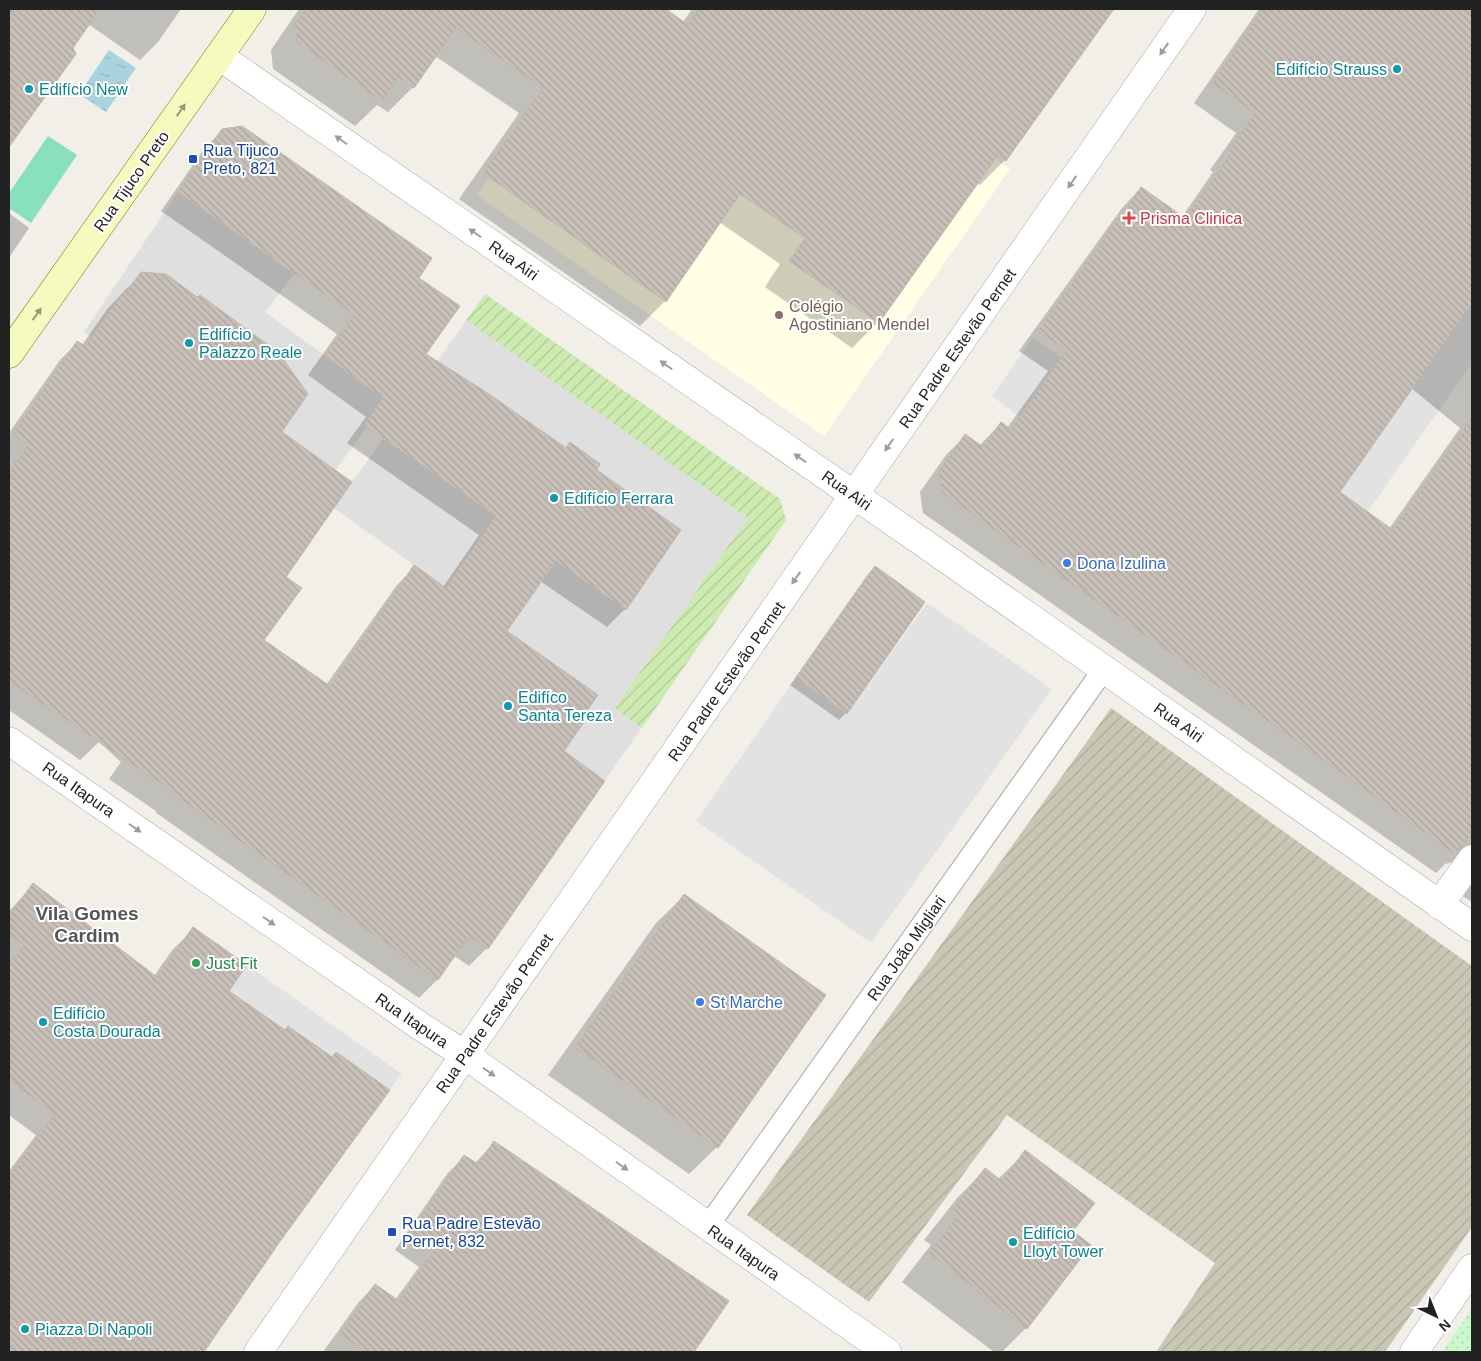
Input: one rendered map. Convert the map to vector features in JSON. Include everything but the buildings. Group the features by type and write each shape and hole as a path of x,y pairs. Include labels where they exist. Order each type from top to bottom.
{"street":[{"name":"Rua Tijuco Preto","path":"9,354 252,9"},
{"name":"Rua Padre Estevão Pernet","path":"258,1352 1192,9"},
{"name":"Rua Airi","path":"219,56 1104,669 1472,927"},
{"name":"Rua Itapura","path":"9,741 423,1028 465,1055 887,1352"},
{"path":"1440,905 1472,859"},
{"path":"1414,1352 1472,1268"}],"lane":[{"name":"Rua João Migliari","path":"708,1226 1104,669"}],"shaded area":[{"name":"Colégio Agostiniano Mendel","path":"607,9 649,9 874,165 917,105 1010,169 824,436 477,195"},
{"path":"178,192 294,274 265,312 386,400 318,495 84,332"},
{"path":"1472,250 1472,363 1236,699 1184,663"},
{"path":"485,294 780,499 786,520 574,825 344,666 414,565 334,508"},
{"path":"1033,338 1062,358 1020,417 992,396"},
{"path":"927,603 1052,689 871,943 696,821 796,678 848,714"},
{"path":"1111,708 1472,966 1472,1227 1385,1352 1156,1352 1215,1263 1007,1115 869,1302 747,1215"},
{"path":"247,965 402,1074 390,1090 336,1052 332,1057 284,1032 279,1026 229,991"}],"green space":[{"path":"48,136 77,155 31,223 9,208 9,193"},
{"path":"485,294 780,499 786,520 642,728 615,708 748,518 466,320"},
{"path":"1472,1309 1472,1352 1442,1352"}],"water":[{"path":"109,50 136,68 106,112 79,94"}],"place":[{"name":"Edifício Strauss","path":"1397,69"},
{"name":"Edifício New","path":"29,89"},
{"name":"Rua Tijuco Preto, 821","path":"193,159"},
{"name":"Prisma Clinica","path":"1129,218"},
{"name":"Colégio Agostiniano Mendel","path":"779,315"},
{"name":"Edifício Palazzo Reale","path":"189,343"},
{"name":"Edifício Ferrara","path":"554,498"},
{"name":"Dona Izulina","path":"1067,563"},
{"name":"Edifíco Santa Tereza","path":"508,706"},
{"name":"Just Fit","path":"196,963"},
{"name":"St Marche","path":"700,1002"},
{"name":"Edifício Costa Dourada","path":"43,1022"},
{"name":"Rua Padre Estevão Pernet, 832","path":"392,1232"},
{"name":"Edifício Lloyt Tower","path":"1013,1242"},
{"name":"Piazza Di Napoli","path":"25,1329"}],"district":[{"name":"Vila Gomes Cardim","path":"87,924"}]}
